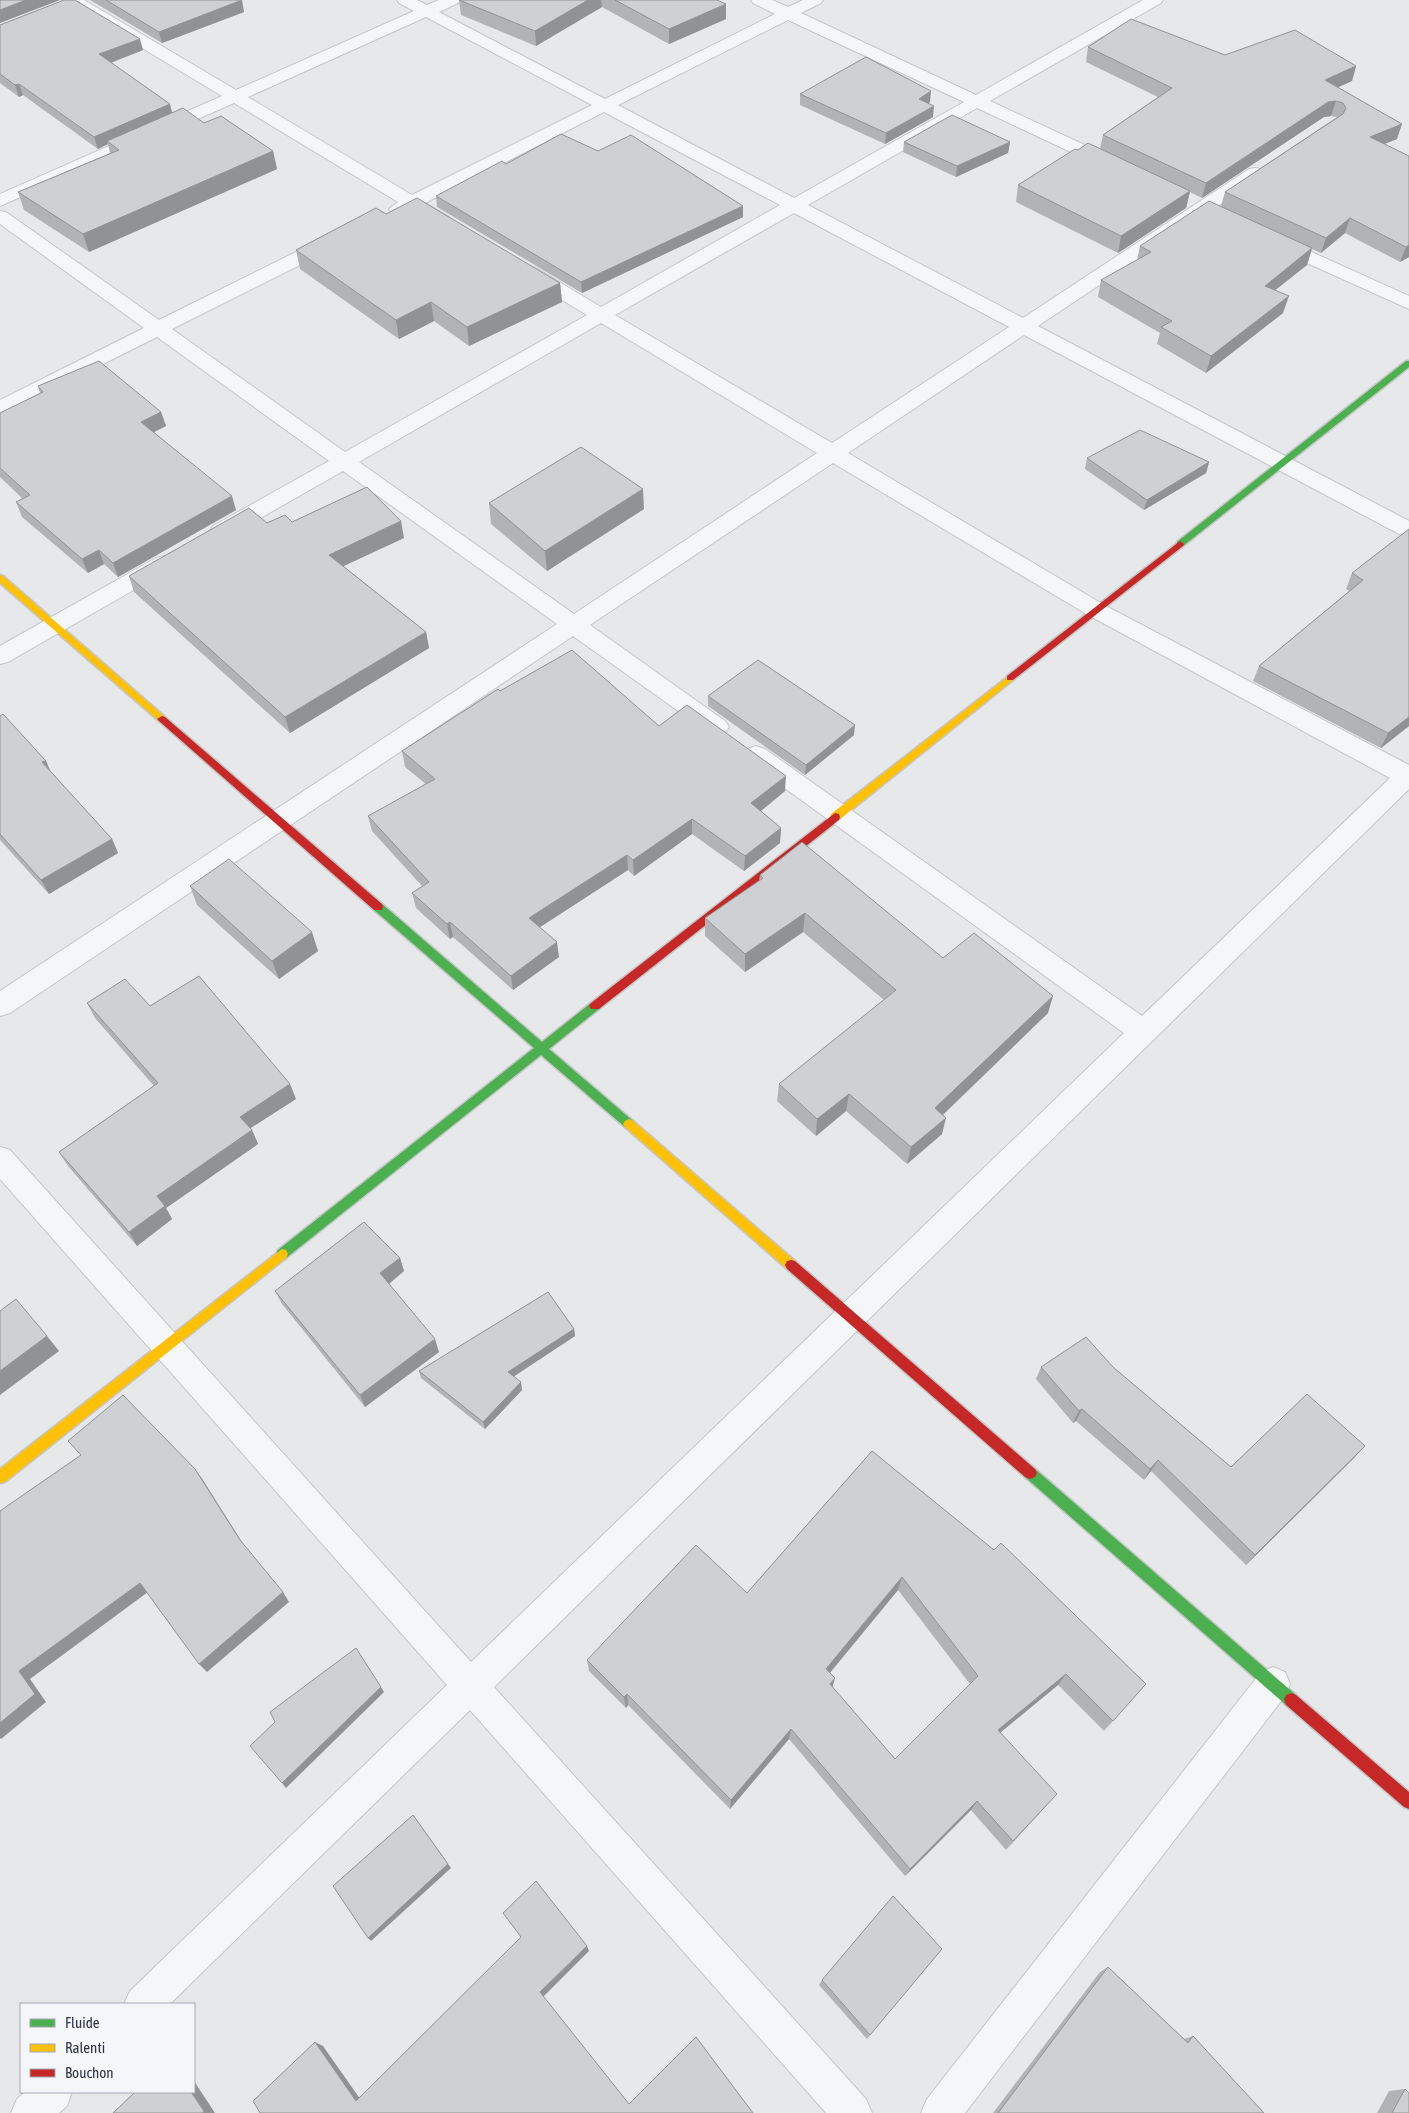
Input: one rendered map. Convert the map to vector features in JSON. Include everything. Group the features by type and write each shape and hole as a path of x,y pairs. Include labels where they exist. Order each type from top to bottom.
{"street":[{"path":"405,0 1409,530"},
{"path":"0,201 452,0"},
{"path":"759,0 1125,171"},
{"path":"385,215 815,0"},
{"path":"207,538 1154,0"},
{"path":"71,2 235,96 461,231"},
{"path":"0,1005 1275,160"},
{"path":"0,216 1143,1032"},
{"path":"1257,232 1409,303"},
{"path":"0,408 350,233"},
{"path":"144,2003 1408,775 1096,610 510,261"},
{"path":"0,1477 1409,362"},
{"path":"0,656 182,553"},
{"path":"0,578 1409,1802"},
{"path":"0,1159 852,2113"},
{"path":"941,2113 1273,1684"},
{"path":"31,2113 52,2093"}],"building":[{"path":"0,0 26,0 0,10"},
{"path":"64,0 75,0 140,39 99,54 170,104 94,137 19,84 15,85 0,74 0,25"},
{"path":"106,0 242,0 159,32"},
{"path":"459,0 588,0 535,31"},
{"path":"615,0 717,0 726,4 669,29"},
{"path":"1131,19 1225,55 1295,30 1356,66 1325,80 1402,124 1370,137 1409,156 1409,245 1406,247 1350,218 1326,238 1225,192 1343,114 1346,108 1343,103 1336,101 1328,102 1206,183 1103,135 1172,88 1088,47"},
{"path":"866,57 931,91 919,99 934,106 886,133 800,94"},
{"path":"183,108 204,123 221,116 273,151 83,234 18,192 119,150 107,141"},
{"path":"952,115 1010,142 957,166 904,142"},
{"path":"561,134 598,151 631,135 743,206 581,282 436,196 502,161 506,164"},
{"path":"1088,143 1190,191 1121,236 1018,185 1075,149 1078,150"},
{"path":"417,198 560,283 467,327 431,302 396,320 296,250 376,208 386,214"},
{"path":"1209,201 1312,248 1265,286 1289,296 1211,356 1161,327 1172,321 1101,280 1151,252 1140,246"},
{"path":"99,361 161,412 141,422 232,496 113,563 99,550 82,559 16,502 30,495 0,468 0,413 43,392 38,386"},
{"path":"1140,430 1209,462 1147,500 1087,458"},
{"path":"581,447 643,489 545,551 489,503"},
{"path":"367,487 401,521 329,555 426,632 285,717 129,576 249,508 267,523 285,515 292,522"},
{"path":"1409,529 1409,717 1388,733 1259,666 1363,580 1352,573"},
{"path":"572,650 659,726 687,705 786,776 751,803 781,828 745,856 692,819 633,860 627,855 529,918 557,942 511,976 450,922 447,924 412,893 429,882 368,816 435,779 402,751 498,689 500,691"},
{"path":"758,660 855,725 806,765 708,696"},
{"path":"3,714 46,761 42,762 112,839 41,880 0,834 0,716"},
{"path":"802,842 943,958 974,933 1053,996 935,1108 946,1118 911,1147 849,1094 817,1119 779,1084 896,990 805,913 745,954 705,918 763,878 760,875"},
{"path":"229,859 312,932 272,961 190,886"},
{"path":"199,976 290,1084 240,1117 252,1130 157,1196 165,1206 129,1232 59,1152 158,1083 87,1003 125,979 150,1006"},
{"path":"364,1222 400,1258 380,1273 435,1339 360,1395 275,1291"},
{"path":"548,1292 574,1329 508,1372 521,1382 483,1422 419,1371"},
{"path":"16,1299 47,1336 0,1371 0,1311"},
{"path":"1086,1337 1113,1367 1231,1467 1307,1394 1365,1446 1255,1555 1158,1460 1150,1469 1082,1409 1079,1411 1041,1367"},
{"path":"123,1395 195,1469 240,1540 283,1592 199,1664 140,1583 19,1671 35,1694 0,1723 0,1511 81,1455 68,1441"},
{"path":"872,1451 994,1550 1001,1543 1146,1684 1113,1721 1066,1674 998,1730 1057,1794 1013,1841 977,1801 910,1869 791,1729 731,1800 627,1694 624,1697 587,1660 696,1545 747,1593","holes":["902,1577 978,1676 895,1759 830,1684 835,1678 826,1669"]},
{"path":"356,1648 381,1687 282,1783 250,1746 275,1722 270,1712"},
{"path":"413,1815 448,1864 368,1938 333,1886"},
{"path":"536,1881 587,1946 540,1992 629,2104 696,2037 753,2113 260,2113 253,2101 315,2042 356,2101 521,1937 503,1913"},
{"path":"893,1896 942,1949 870,2035 822,1980"},
{"path":"1108,1967 1188,2043 1193,2036 1264,2113 998,2113"},
{"path":"1405,2089 1409,2093 1409,2113 1392,2113"},
{"path":"134,2093 192,2093 204,2111 203,2113 113,2113"}],"traffic: fast":[{"path":"1180,544 1409,363"},
{"path":"378,907 629,1124"},
{"path":"282,1254 595,1006"},
{"path":"1030,1473 1291,1700"}],"traffic: slow":[{"path":"0,578 162,719"},
{"path":"835,817 1010,678"},
{"path":"629,1124 791,1265"},
{"path":"0,1477 282,1254"}],"traffic: jam":[{"path":"1010,678 1180,544"},
{"path":"162,719 378,907"},
{"path":"595,1006 835,817"},
{"path":"791,1265 1030,1473"},
{"path":"1291,1700 1409,1802"}]}
